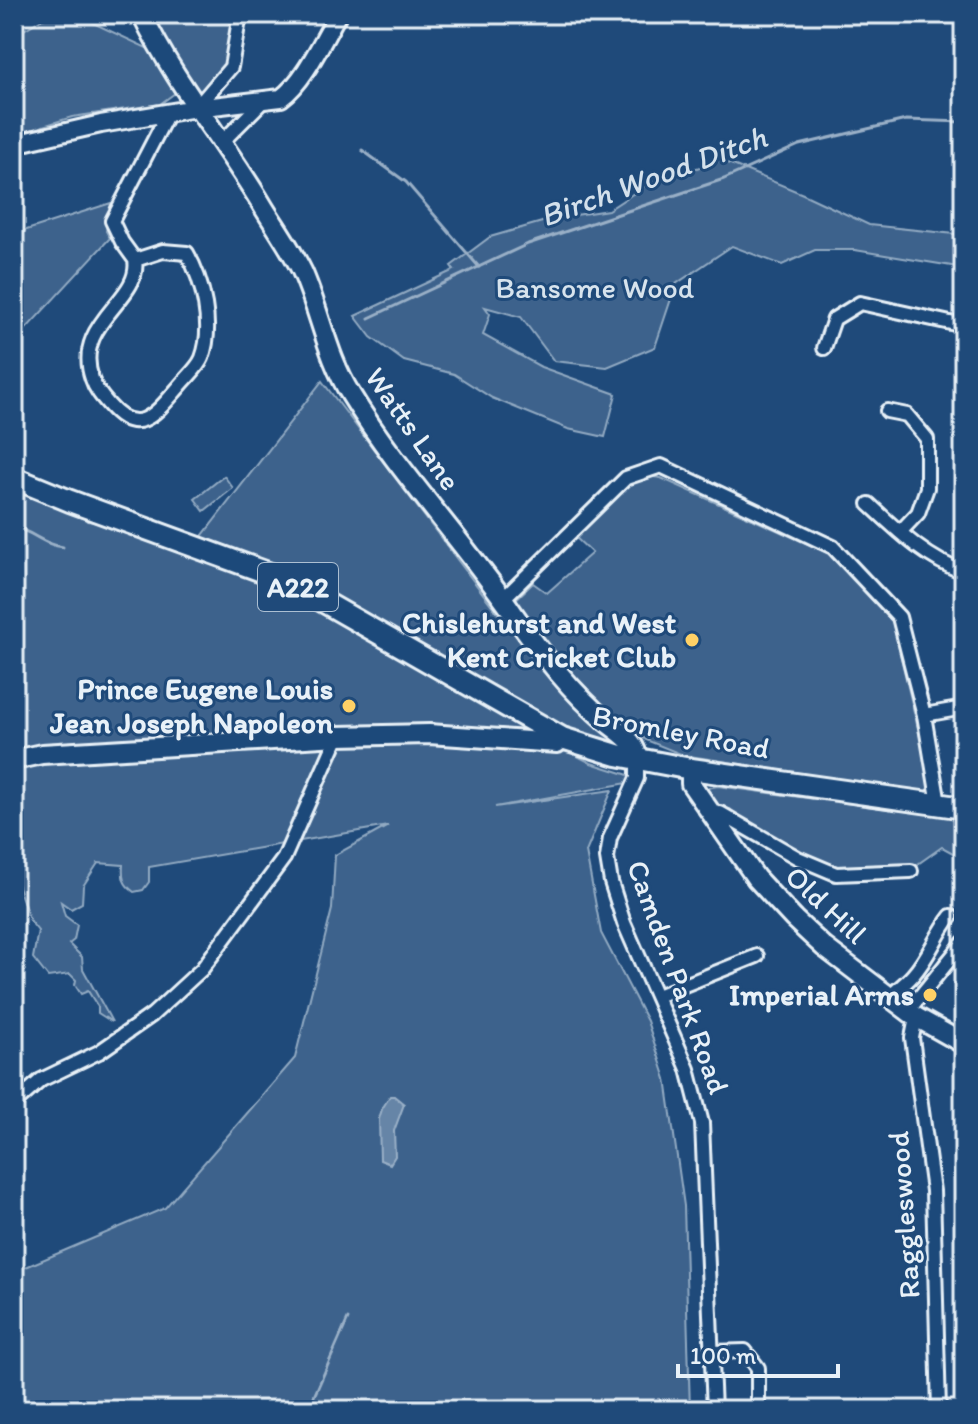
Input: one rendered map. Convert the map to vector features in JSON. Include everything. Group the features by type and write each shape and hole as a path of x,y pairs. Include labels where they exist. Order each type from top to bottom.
{"main road":[{"name":"Watts Lane","path":"142,14 196,108 238,164 302,271 349,392 377,434 539,649 572,689 637,749 637,759"},
{"name":"Bromley Road","path":"14,478 284,579 562,738 637,759 691,769 964,808"},
{"path":"14,760 42,754 338,736 429,734 557,743 562,738"},
{"name":"Old Hill","path":"691,769 691,784 756,878 794,919 912,1014 964,1044"}],"street":[{"path":"196,108 231,67 240,14"},
{"path":"14,144 196,108 281,98 289,92 338,14"},
{"path":"222,142 263,101"},
{"path":"135,260 163,251 187,253 198,272 207,335 202,361 166,402 143,420 132,423 120,418 97,391 92,380 89,356 98,327 130,286 137,270 135,260 112,221 168,113"},
{"path":"824,348 834,319 860,303 964,326"},
{"path":"887,411 907,415 927,439 927,488 918,513 900,532"},
{"path":"503,599 626,478 661,466 833,547 899,617 924,715 939,804"},
{"path":"869,504 900,532 945,565 964,572"},
{"path":"924,715 964,708"},
{"path":"14,1104 41,1080 99,1052 152,1015 202,969 284,858 338,736"},
{"name":"Camden Park Road","path":"637,759 637,778 610,838 607,858 624,923 688,1069 702,1123 714,1410"},
{"path":"713,816 720,813 798,858 836,874 911,871"},
{"path":"889,997 913,976 951,916"},
{"path":"912,1014 964,942"},
{"path":"657,996 757,956"},
{"name":"Raggleswood","path":"912,1014 912,1038 933,1191 939,1410"},
{"path":"713,1352 745,1351 758,1368 758,1410"}],"green space":[{"path":"50,14 74,14 149,49 175,93 160,104 72,117 14,135 14,36"},
{"path":"149,14 235,14 228,59 199,98"},
{"name":"Bansome Wood","path":"721,160 869,225 964,235 964,268 855,250 815,250 782,265 732,246 676,284 655,347 607,367 554,361 521,317 485,307 490,314 483,335 541,367 616,394 605,437 568,429 492,398 454,374 404,361 371,337 355,316 454,270 451,266 490,237 556,218 608,210 648,184"},
{"path":"111,203 106,231 110,238 14,342 14,234"},
{"path":"322,381 506,624 565,691 620,743 560,747 591,763 644,780 495,807 612,790 586,852 601,933 647,1021 666,1079 684,1206 690,1410 14,1410 14,1272 165,1208 295,1058 332,909 335,855 388,826 149,867 149,882 143,890 134,892 124,880 123,865 98,863 83,886 82,903 71,909 61,902 65,916 77,925 74,940 69,944 82,957 83,969 112,1022 98,1013 98,1007 88,991 81,994 70,974 48,977 33,958 38,931 30,921 14,875 14,486 89,521 189,553"},
{"path":"224,476 233,488 204,511 195,499"},
{"path":"647,476 661,478 828,553 892,620 931,783 925,793 683,755 646,740 604,705 560,661 512,603 533,583 547,593 592,553 573,535 629,483"},
{"path":"718,786 964,819 964,859 942,847 915,866 877,872 836,871 748,825 730,809 718,808 701,789"}],"shaded area":[{"path":"390,1096 404,1104 394,1131 395,1156 390,1164 380,1160 379,1119"}],"waterway":[{"name":"Birch Wood Ditch","path":"369,318 528,244 724,179 799,145 906,120 964,122"},
{"path":"362,150 406,182 479,267"},
{"path":"14,528 63,547"},
{"path":"308,1410 348,1319"}],"place":[{"name":"Chislehurst and West Kent Cricket Club","path":"692,640"},
{"name":"Prince Eugene Louis Jean Joseph Napoleon","path":"349,706"},
{"name":"Imperial Arms","path":"930,995"}]}
